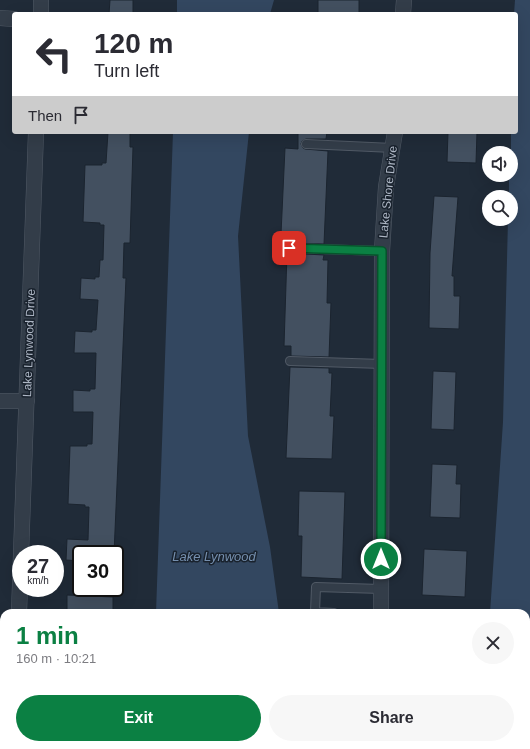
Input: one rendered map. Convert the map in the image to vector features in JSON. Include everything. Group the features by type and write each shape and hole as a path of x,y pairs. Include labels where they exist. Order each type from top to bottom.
{"street":[{"path":"41,0 41,12"},
{"path":"403,12 404,0"},
{"path":"0,18 12,19"},
{"name":"Lake Lynwood Drive","path":"21,545 36,134"},
{"name":"Lake Shore Drive","path":"381,609 382,251 386,187 395,134"},
{"path":"0,401 27,401"},
{"name":"Lake Lynwood Drive","path":"19,609 20,597"}],"lane":[{"path":"306,144 393,148"},
{"path":"289,248 382,251"},
{"path":"290,361 382,364"},
{"path":"315,609 316,587 381,589"}],"water":[{"path":"177,0 274,0 271,12 177,12"},
{"path":"515,0 530,0 530,609 490,609 503,422 508,226 518,226 518,190 509,190 509,182 518,182 518,146 511,146 511,134 518,134 518,12 514,12"},
{"name":"Lake Lynwood","path":"173,134 249,134 238,236 248,436 270,547 278,609 156,609"}],"building":[{"path":"110,0 133,0 133,12 109,12"},
{"path":"318,0 359,0 359,12 318,12"},
{"path":"108,134 130,134 130,147 133,147 130,243 124,243 123,278 126,278 114,545 72,545 72,560 66,560 67,539 88,540 89,507 85,507 85,505 68,504 70,446 87,446 87,444 92,444 93,412 73,412 73,390 90,391 90,389 95,389 96,353 74,353 75,331 92,332 92,330 96,330 98,300 80,299 81,278 95,279 95,277 99,277 100,260 103,260 104,225 100,225 100,223 83,222 85,165 102,165 102,163 106,163"},
{"path":"298,134 327,134 326,139 306,139 302,141 301,144 305,149 328,151 324,244 287,243 288,235 281,234 285,148 298,149"},
{"path":"448,134 477,134 476,163 447,162"},
{"path":"434,196 458,197 452,276 454,276 454,296 460,296 459,329 429,328 430,253"},
{"path":"287,253 324,255 323,260 328,260 327,303 331,303 329,357 291,356 291,346 284,346"},
{"path":"290,367 329,368 329,373 332,373 330,416 334,416 332,459 286,458"},
{"path":"433,371 456,372 454,430 431,429"},
{"path":"432,464 457,465 456,484 461,484 460,518 430,517"},
{"path":"299,491 345,492 342,579 301,577 302,536 298,536"},
{"path":"424,549 467,551 465,597 422,595"},
{"path":"67,595 72,595 72,597 113,597 113,609 67,609"}],"route":[{"path":"289,248 382,251 381,559"}]}
